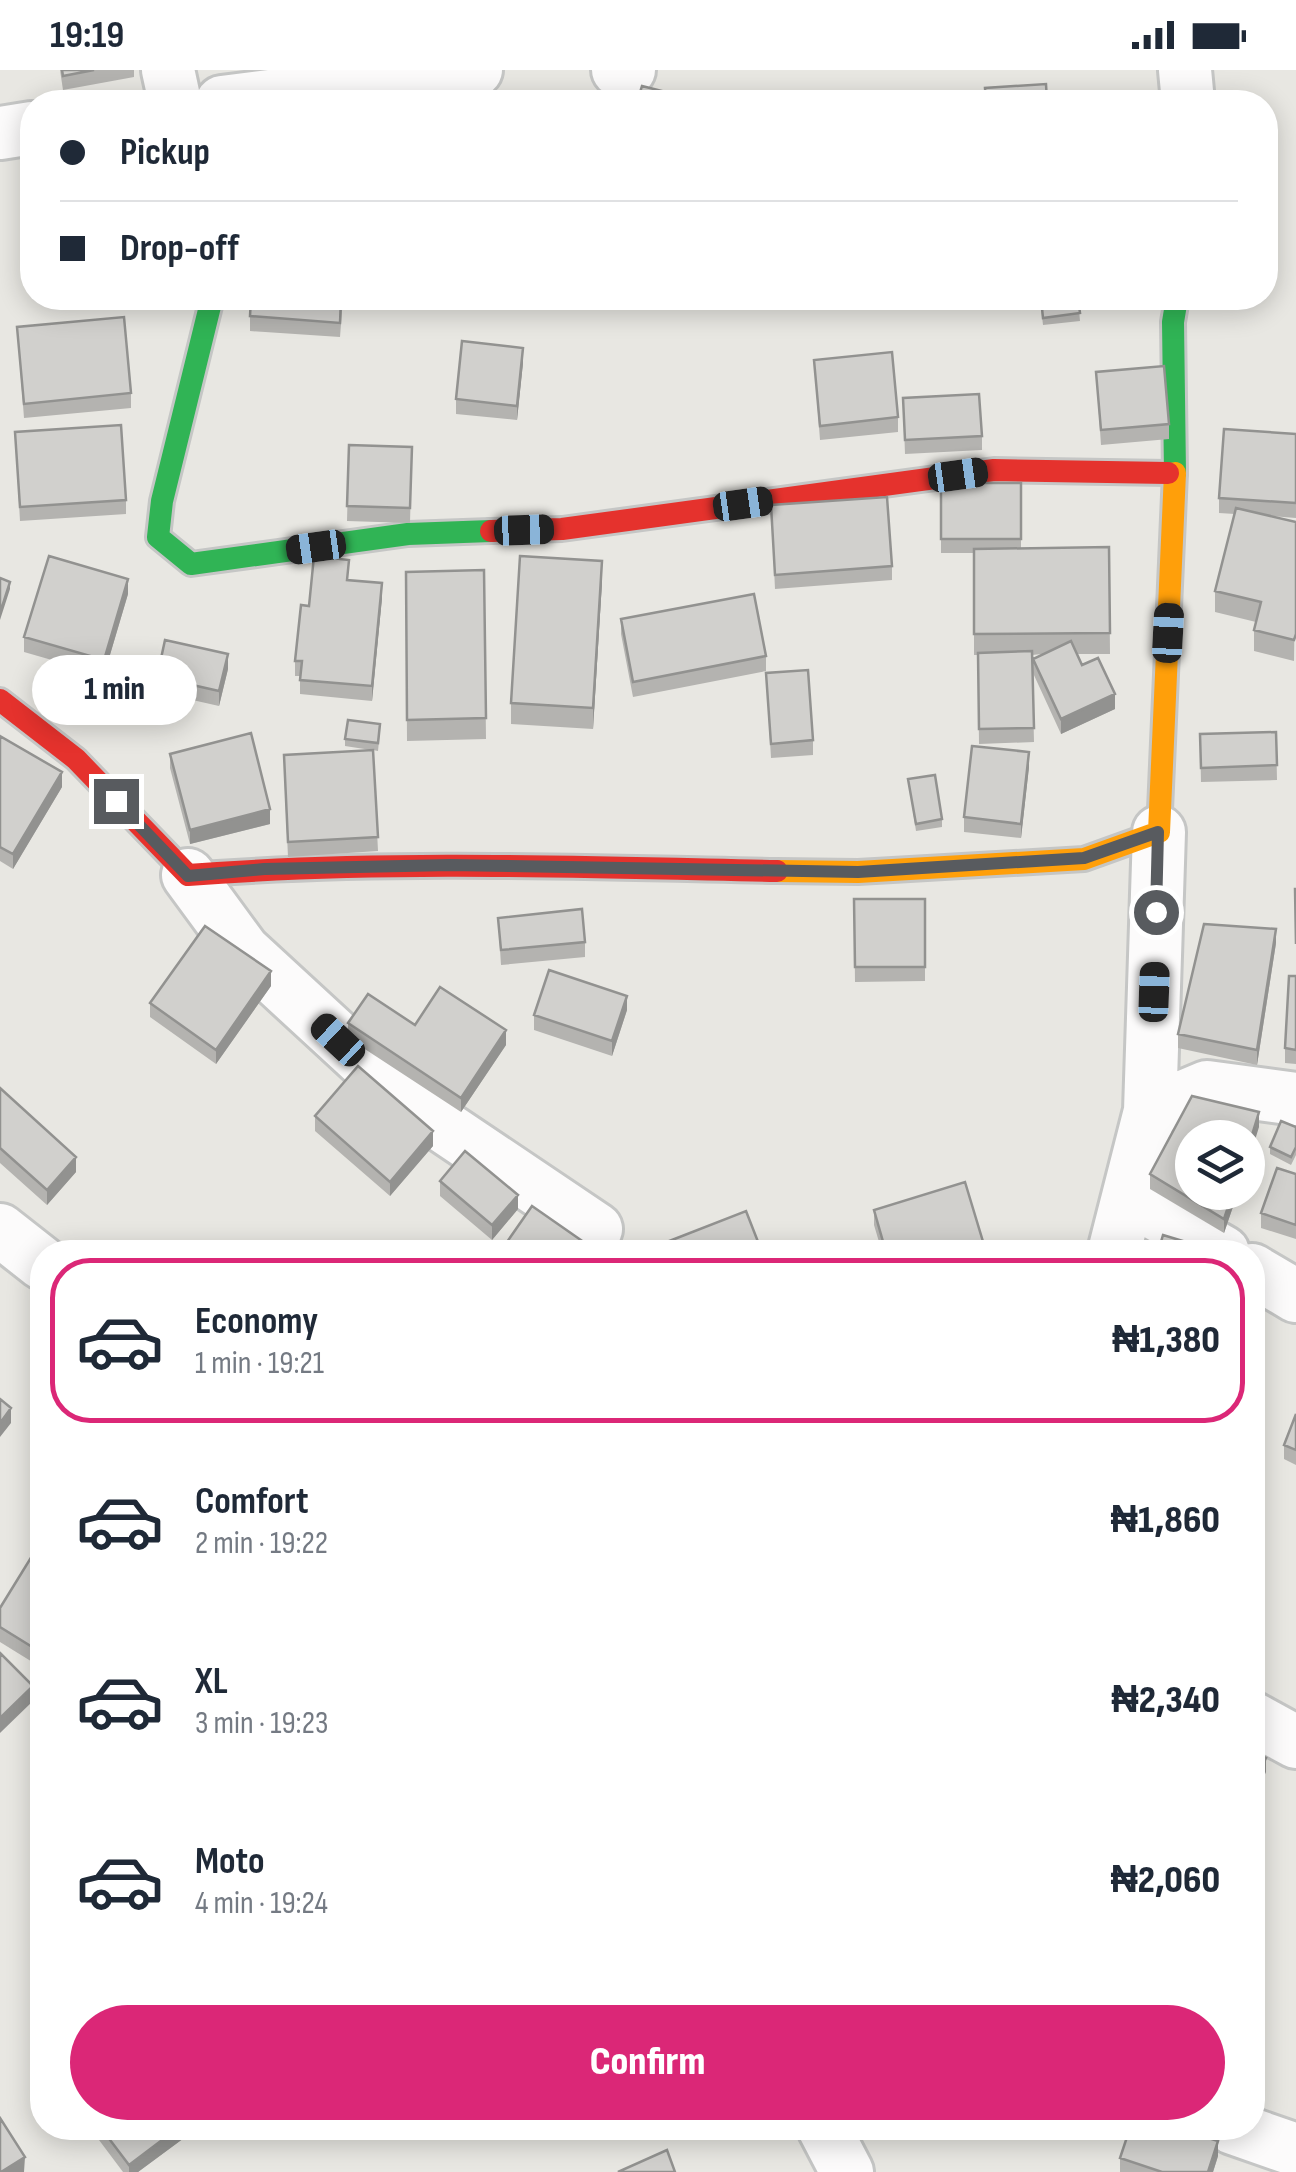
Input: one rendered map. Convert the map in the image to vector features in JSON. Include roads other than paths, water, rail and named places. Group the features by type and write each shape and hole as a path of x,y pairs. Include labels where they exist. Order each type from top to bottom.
{"street":[{"path":"319,90 476,70"},
{"path":"618,70 627,70"},
{"path":"209,310 162,500 158,537 191,564 408,534 562,529 994,470 1175,473"},
{"path":"1118,1240 1150,1111 1175,473 1175,310"},
{"path":"0,700 69,752 188,876 243,950 410,1104 596,1229"},
{"path":"188,876 264,869 450,865 858,872 1084,858 1158,832"},
{"path":"1150,1111 1207,1087 1296,1099"},
{"path":"1130,1199 1202,1240"},
{"path":"0,1230 30,1254"},
{"path":"1265,1278 1296,1296"},
{"path":"1265,1725 1296,1742"},
{"path":"1265,2139 1296,2150"},
{"path":"830,2140 847,2172"}]}
